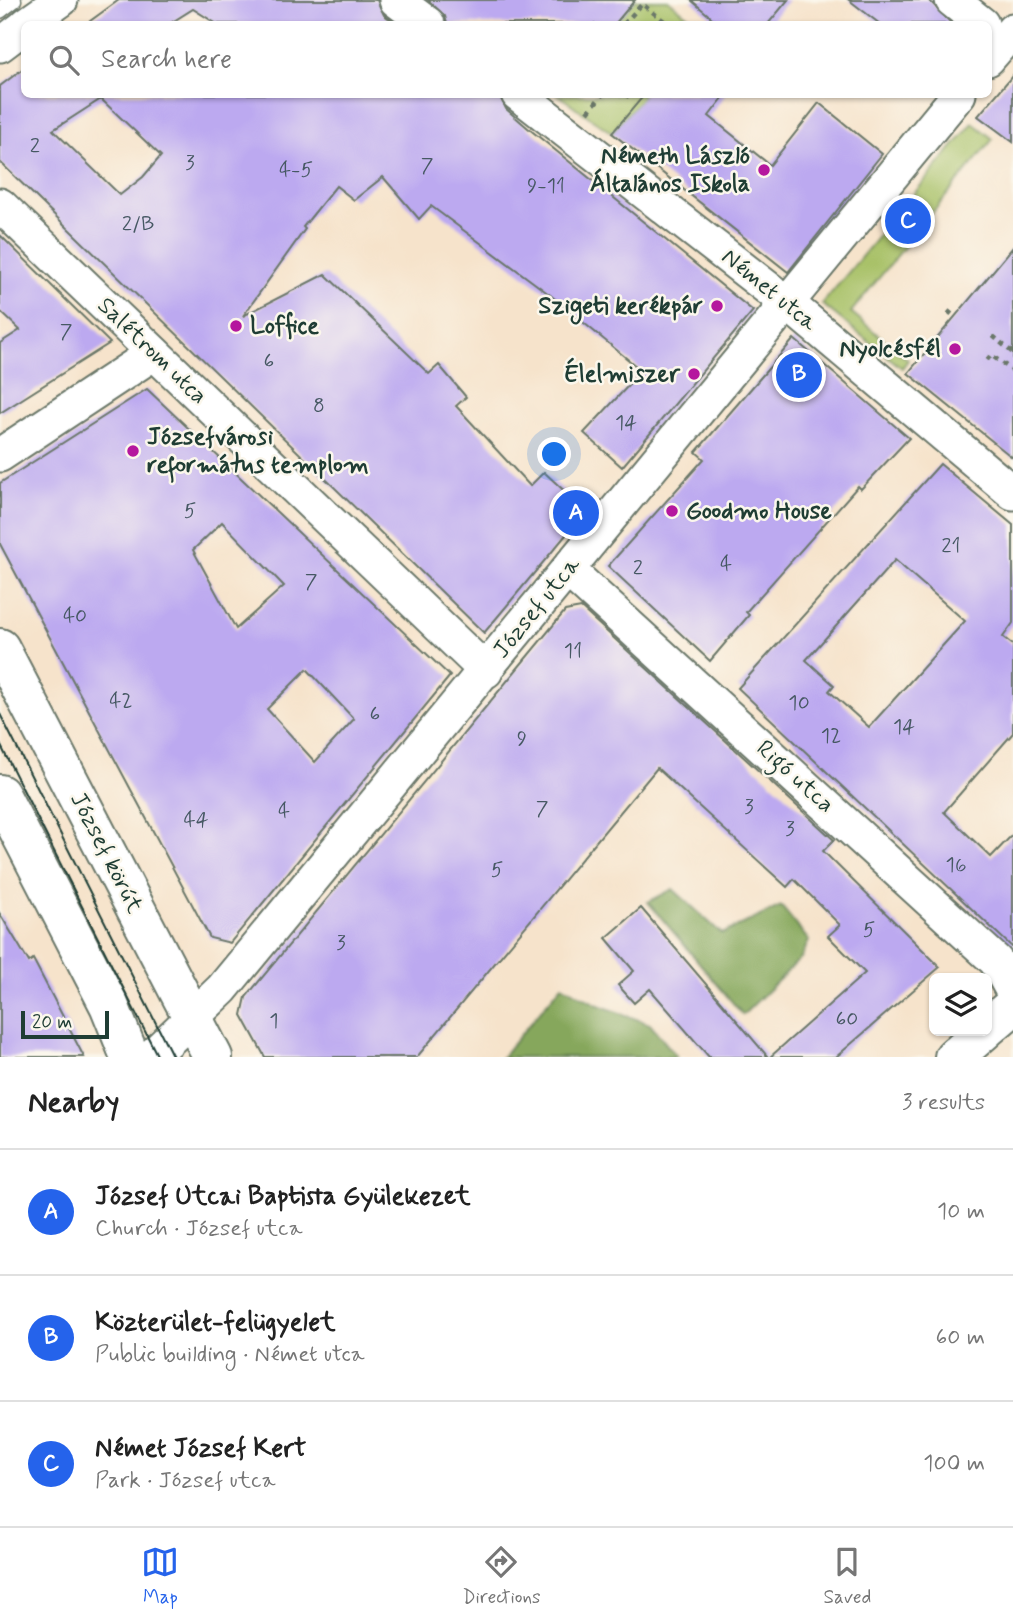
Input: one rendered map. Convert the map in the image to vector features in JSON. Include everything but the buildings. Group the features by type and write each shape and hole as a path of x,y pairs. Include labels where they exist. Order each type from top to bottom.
{"main road":[{"name":"József körút","path":"0,648 213,1057"},
{"path":"0,794 109,1005 130,1057"},
{"path":"992,1024 1013,1006"},
{"path":"954,1057 978,1036"}],"street":[{"path":"33,21 61,0"},
{"path":"396,0 424,21"},
{"path":"952,0 976,21"},
{"path":"0,44 21,29"},
{"name":"Német utca","path":"523,98 787,303 1013,493"},
{"name":"József utca","path":"151,1057 192,1021 222,989 957,98"},
{"name":"Salétrom utca","path":"0,205 486,671"},
{"path":"0,455 154,353"},
{"name":"Rigó utca","path":"568,570 996,961 1013,992"}],"lane":[{"path":"0,10 13,0"}],"path":[{"path":"627,21 642,4 664,21"},
{"path":"948,311 955,317"},
{"path":"993,336 1013,353"},
{"path":"987,360 991,355 1013,371"}],"green space":[{"path":"635,0 668,0 694,21 617,21"},
{"path":"562,98 642,98 612,133"},
{"path":"973,123 993,139 851,312 908,360 902,368 822,304"},
{"path":"673,889 722,934 781,906 809,941 801,958 743,1015 648,902"},
{"path":"562,985 596,1004 650,1024 677,1057 502,1057"}],"tram line":[{"path":"0,714 173,1057"},
{"path":"0,744 158,1057"}],"place":[{"name":"Németh László Általános Iskola","path":"764,170"},
{"name":"Német József Kert","path":"908,221"},
{"name":"Szigeti kerékpár","path":"717,306"},
{"name":"Loffice","path":"236,326"},
{"name":"Nyolcésfél","path":"955,349"},
{"name":"Élelmiszer","path":"694,374"},
{"name":"Közterület-felügyelet","path":"799,375"},
{"name":"Józsefvárosi református templom","path":"133,451"},
{"name":"Goodmo House","path":"672,511"},
{"name":"József Utcai Baptista Gyülekezet","path":"576,513"}]}
